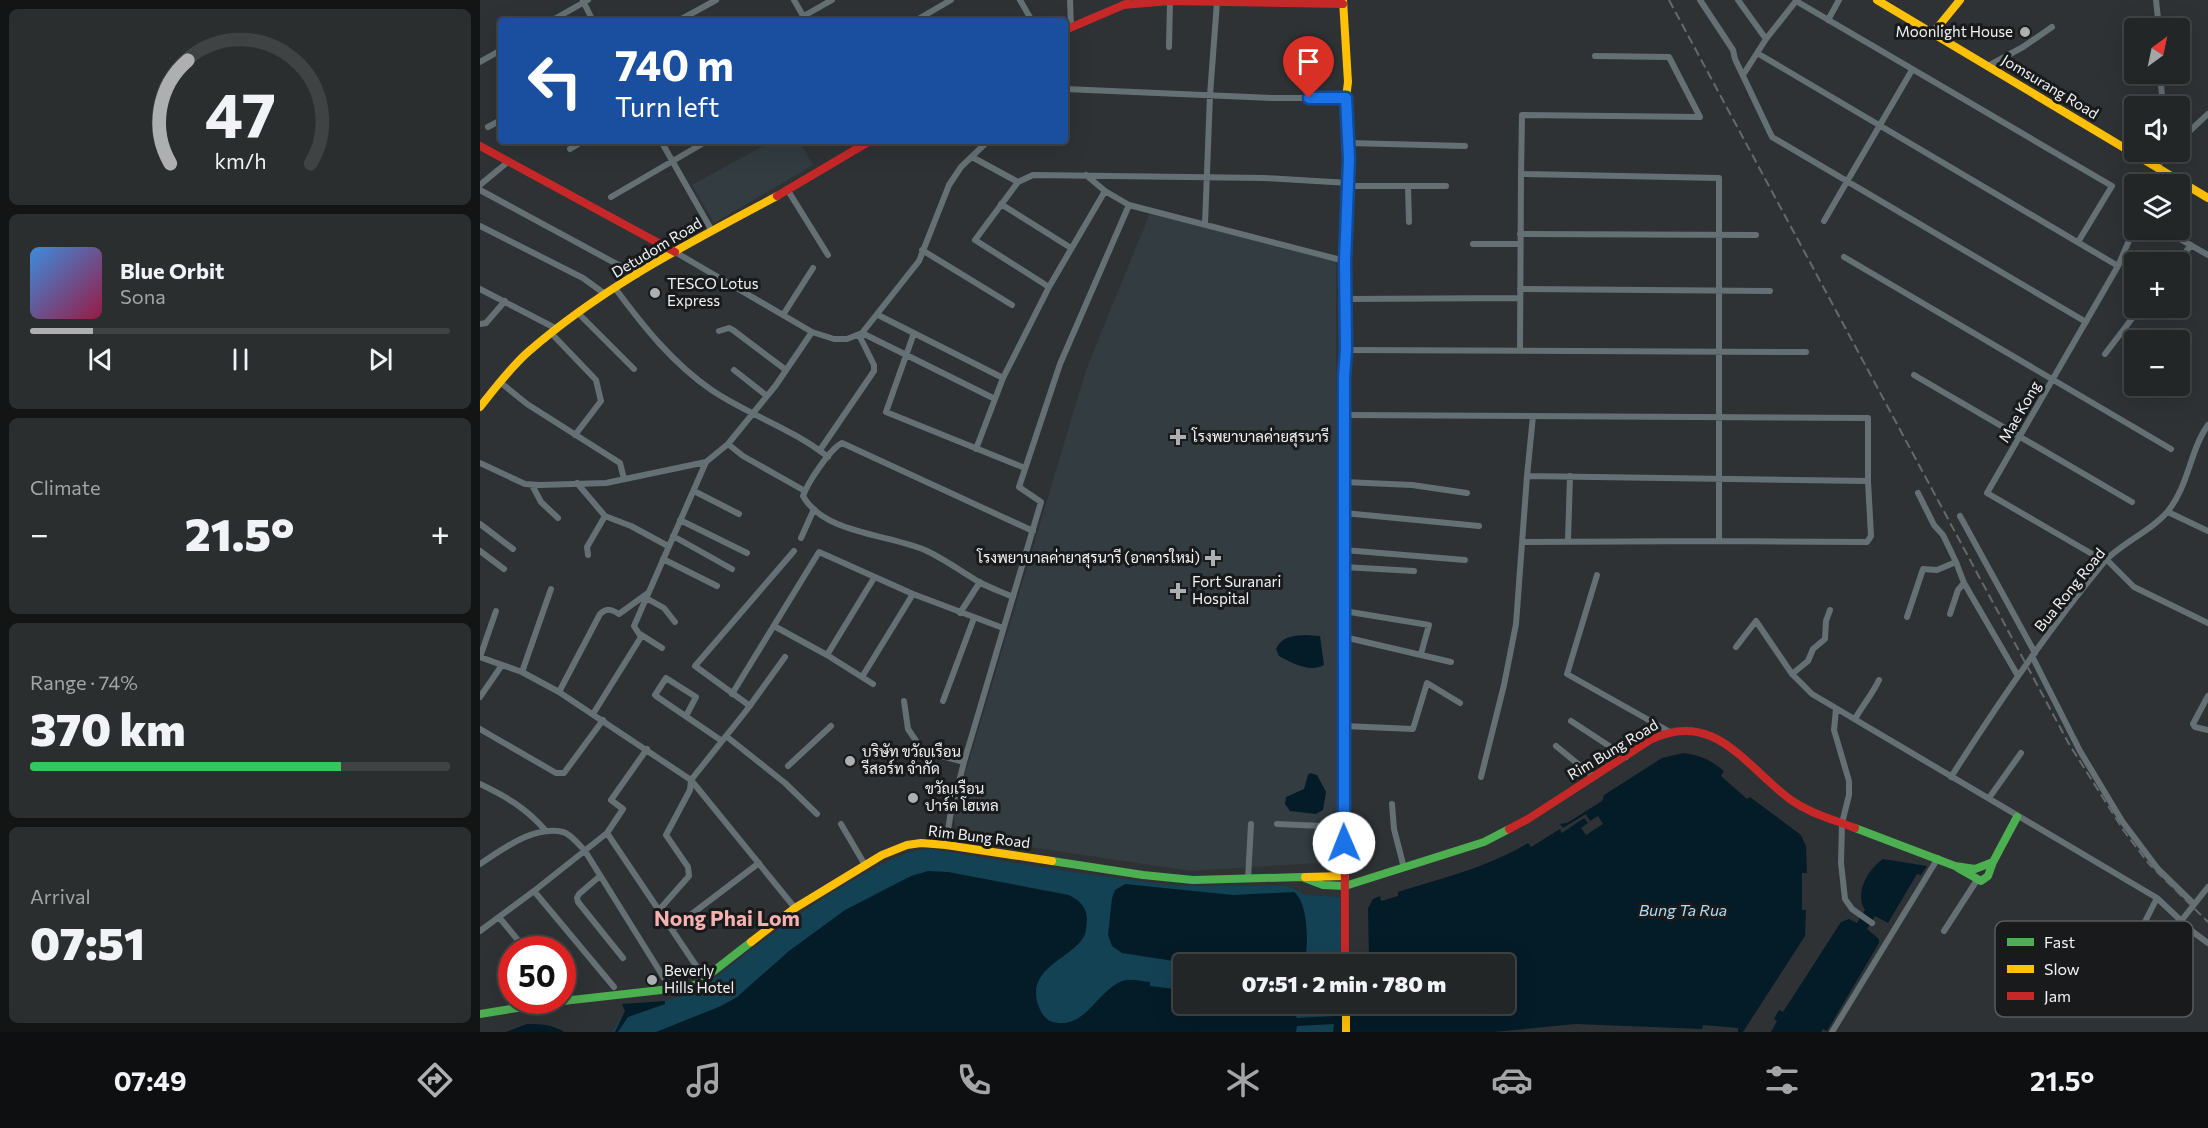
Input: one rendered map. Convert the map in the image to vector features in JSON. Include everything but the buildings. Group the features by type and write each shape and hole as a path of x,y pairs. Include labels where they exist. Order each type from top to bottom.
{"main road":[{"path":"1068,29 1134,0"},
{"name":"Jomsurang Road","path":"1877,0 2208,198"},
{"path":"1933,33 1960,0"},
{"path":"1123,5 1170,1 1343,2 1348,82 1346,98 1349,184 1345,261 1344,376 1346,954"},
{"name":"Detudom Road","path":"480,407 527,354 605,294 865,144"},
{"path":"480,147 675,252"},
{"name":"Rim Bung Road","path":"1302,877 1323,885 1345,886 1484,842 1528,819 1650,740 1670,732 1701,732 1720,740 1780,792 1799,806 1827,820 1842,823 1955,866 1975,869 1993,862"},
{"path":"1955,866 1977,880 1981,881 1988,876 2017,817"},
{"name":"Rim Bung Road","path":"480,1014 517,1006 632,993 672,991 697,984 795,908 865,865 907,845 921,843 946,845 1193,880 1345,876"},
{"path":"1346,1014 1346,1032"}],"street":[{"path":"683,18 716,0"},
{"path":"794,0 804,18"},
{"path":"806,18 832,0"},
{"path":"920,18 951,0"},
{"path":"1020,0 1030,18"},
{"path":"1068,29 1070,0"},
{"path":"1701,0 1733,50 1735,59 1772,137 2086,322"},
{"path":"1738,0 1766,39"},
{"path":"1828,20 1839,0"},
{"path":"2156,0 2158,18"},
{"path":"556,18 585,1 592,18"},
{"path":"1169,47 1170,1"},
{"path":"1205,224 1210,95 1217,1"},
{"path":"1743,75 1766,39 1797,1 2112,186 2078,242"},
{"path":"1988,66 2052,27"},
{"path":"480,62 498,52"},
{"path":"1757,53 2118,266"},
{"path":"1520,350 1522,115 1700,117 1669,57 1595,56"},
{"path":"1824,221 1912,70"},
{"path":"1068,89 1346,98"},
{"path":"2190,131 2208,114"},
{"path":"488,127 498,122"},
{"path":"1348,143 1465,146"},
{"path":"570,149 579,144"},
{"path":"663,144 712,231"},
{"path":"611,197 702,144"},
{"path":"675,252 812,332 834,339 848,339 861,334 919,261 949,185 961,167 985,144"},
{"path":"972,157 1018,182"},
{"path":"480,185 509,161"},
{"path":"2158,174 2162,162"},
{"path":"1521,174 1719,178 1719,541"},
{"path":"1049,287 975,240 1018,182 1032,175 1208,177 1446,186"},
{"path":"1086,175 1105,190 1129,204 1345,261"},
{"path":"1408,186 1409,222"},
{"path":"787,189 828,255"},
{"path":"480,190 637,275"},
{"path":"976,449 1003,378 1049,287 1105,190"},
{"path":"1001,204 1071,248"},
{"path":"946,845 950,817 964,762 1041,502 1019,487 1060,364 1129,204"},
{"path":"480,226 583,278 605,294"},
{"path":"1520,234 1756,235"},
{"name":"Mae Kong","path":"2099,558 1987,493 2118,266 2129,240"},
{"path":"2182,240 2208,255"},
{"path":"1473,244 1520,244"},
{"path":"2186,252 2191,245"},
{"path":"922,250 1012,305"},
{"path":"1844,257 2171,449"},
{"path":"783,315 813,268"},
{"path":"615,288 645,329 694,377 712,390 820,450 828,457"},
{"path":"480,289 505,301 554,331 596,380 602,400 575,435"},
{"path":"1520,289 1770,291"},
{"path":"1346,299 1520,298"},
{"path":"480,324 486,323 505,301"},
{"path":"578,313 634,369"},
{"path":"878,315 1003,378"},
{"path":"2105,354 2132,318"},
{"path":"718,331 729,328 733,330 786,370"},
{"path":"480,463 505,476 532,485 606,483 706,462 728,444 767,396 812,332"},
{"path":"914,333 886,412 1025,468"},
{"path":"861,334 995,399"},
{"path":"820,450 874,370 861,334"},
{"path":"1346,350 1806,352"},
{"path":"734,370 767,396"},
{"path":"1914,375 2132,502"},
{"path":"500,382 526,404 620,463 624,479"},
{"path":"1345,415 1868,418 1871,536 1867,542 1522,542"},
{"path":"1481,777 1504,685 1516,624 1533,416"},
{"name":"Bua Rong Road","path":"1951,777 2018,676 2107,560 2168,512 2186,480 2199,437 2208,425"},
{"path":"728,444 743,456 805,491"},
{"path":"1013,597 980,582 928,551 907,543 842,526 814,509 803,496 828,457 839,444 846,444 1033,531"},
{"path":"662,648 640,634 634,626 706,462"},
{"path":"1527,476 1868,481"},
{"path":"1568,541 1570,476"},
{"path":"1344,482 1412,485 1467,493"},
{"path":"577,483 606,516 631,526 668,546"},
{"path":"532,485 541,502 558,518"},
{"path":"694,491 739,514"},
{"path":"1918,493 1934,525 1946,542 1964,583 2018,676"},
{"path":"801,537 814,509"},
{"path":"2168,512 2208,531"},
{"path":"1344,513 1479,526"},
{"path":"588,555 587,547 606,516"},
{"path":"1960,516 2034,654 2080,751 2111,804 2158,869 2194,904"},
{"path":"680,520 747,553"},
{"path":"480,524 513,549"},
{"path":"673,536 732,568"},
{"path":"1344,550 1466,560"},
{"path":"480,551 504,569"},
{"path":"750,706 695,666 794,551"},
{"path":"732,694 819,552 874,578 1003,628"},
{"path":"663,558 717,586"},
{"path":"2107,560 2134,587 2208,623"},
{"path":"1906,617 1923,569 1937,570 1956,562"},
{"path":"1344,567 1414,571"},
{"path":"1597,575 1567,674 1670,732"},
{"path":"827,655 874,578"},
{"path":"960,613 980,582"},
{"path":"1950,614 1958,590 1964,583"},
{"path":"522,672 551,590"},
{"path":"862,677 913,594"},
{"path":"648,595 664,608 675,622"},
{"path":"560,692 600,614 612,609 619,614 648,595"},
{"path":"1792,674 1808,661 1813,649 1825,639 1826,621 1830,610"},
{"path":"496,611 480,657 522,672 560,692 691,780 795,908"},
{"path":"1344,611 1429,625 1430,628 1420,654"},
{"path":"943,701 974,618"},
{"path":"1736,647 1756,621 1792,674 1812,694 1989,798 2017,817 2157,897 2181,921 2208,887"},
{"path":"774,626 873,684"},
{"path":"593,714 641,637 640,634"},
{"path":"1344,637 1451,662"},
{"path":"659,910 689,876 688,867 666,835 690,790 691,780 750,706 784,657"},
{"path":"480,697 502,665"},
{"path":"686,716 696,697 666,678 656,696 686,716 724,739 777,777 817,814"},
{"path":"1854,719 1869,699 1879,680"},
{"path":"1344,726 1413,729 1427,683 1460,703"},
{"path":"2208,696 2193,724 2195,727 2208,730"},
{"path":"904,701 908,729 923,751 964,762"},
{"path":"1836,709 1834,730 1849,781 1849,795 1842,823 1841,863 1845,898 1860,917 1872,924"},
{"path":"480,729 556,773 564,773 603,720"},
{"path":"1571,721 1626,757"},
{"path":"777,777 831,726"},
{"path":"1556,746 1594,777"},
{"path":"480,929 499,918 607,833 623,809 611,800 647,749"},
{"path":"1989,798 2021,753"},
{"path":"480,784 507,797 531,814 546,831"},
{"path":"1392,804 1394,829 1404,868"},
{"path":"841,824 865,865"},
{"path":"1248,879 1251,824"},
{"path":"1277,824 1344,827"},
{"path":"480,864 518,840 546,831 565,832 585,851 672,991"},
{"path":"607,833 705,979"},
{"path":"1832,1032 1938,858"},
{"path":"672,929 759,863"},
{"path":"600,876 579,894 578,902 623,958"},
{"path":"1944,931 1977,880"},
{"path":"534,891 614,987"},
{"path":"2145,921 2157,897"},
{"path":"499,918 514,936"},
{"path":"2193,931 2208,943"}],"shaded area":[{"path":"767,144 801,144 813,165 714,223 692,185"},
{"name":"Fort Suranari Hospital","path":"1150,213 1336,260 1337,857 1330,862 1191,871 963,837 958,833 955,824 954,811 1086,370"},
{"path":"929,849 1177,886 1287,886 1306,895 1340,897 1341,954 1173,954 1173,1014 1337,1014 1334,1032 612,1032 620,1019 632,1010 690,994 702,988 758,944 836,890 883,864 919,850"}],"water":[{"path":"1292,636 1320,636 1324,665 1307,668 1279,656 1276,649 1281,641"},
{"name":"Bung Ta Rua","path":"1683,753 1710,761 1724,771 1721,776 1747,799 1750,797 1801,835 1806,846 1807,873 1802,873 1802,910 1806,910 1805,936 1743,1032 1738,1032 1738,1028 1703,1025 1702,1029 1576,1024 1494,1032 1333,1032 1334,1024 1297,1026 1296,1032 656,1032 721,1006 737,997 789,951 845,910 911,876 928,871 948,872 1069,895 1082,905 1086,911 1087,920 1084,936 1078,945 1048,969 1038,984 1036,993 1038,1005 1050,1021 1071,1022 1080,1017 1118,983 1130,980 1150,982 1150,986 1173,989 1173,1014 1293,1014 1297,1018 1334,1016 1335,1014 1515,1014 1515,954 1369,954 1368,908 1373,899 1380,896 1381,901 1398,896 1398,892 1497,859 1528,843 1531,847 1560,829 1562,833 1584,818 1588,823 1581,828 1586,835 1603,824 1598,816 1590,821 1586,814 1563,828 1560,824 1567,823 1602,801 1604,795 1662,758"},
{"path":"1310,773 1317,775 1326,792 1323,810 1316,814 1290,811 1285,804 1286,797 1304,789"},
{"path":"1883,859 1927,866 1921,875 1917,874 1888,923 1875,916 1867,929 1879,939 1879,943 1827,1031 1823,1029 1821,1032 1771,1032 1777,1021 1774,1019 1779,1010 1783,1012 1841,922 1849,919 1857,923 1865,910 1861,897 1864,882 1872,869"},
{"path":"1125,884 1233,895 1294,892 1303,906 1305,915 1306,954 1173,954 1173,961 1122,953 1112,946 1108,935 1115,890"},
{"path":"665,1001 665,1004 628,1017 618,1032 615,1032 625,1011 622,1004"},
{"path":"527,1024 541,1024 564,1032 506,1032"}],"railway":[{"path":"1669,0 2069,744 2124,831 2149,864 2208,922"}],"traffic: fast":[{"path":"1958,868 1981,881 1988,876 2017,817"},
{"path":"1855,828 1955,866 1975,869 1993,862"},
{"path":"1052,861 1193,880 1302,877 1323,885 1345,886 1484,842 1509,829"},
{"path":"480,1014 554,1002 688,987 697,984 751,942"}],"traffic: slow":[{"path":"1343,0 1348,82 1346,98 1349,159 1345,261 1344,498"},
{"path":"1877,0 2208,198"},
{"path":"1933,33 1960,0"},
{"path":"480,407 521,358 586,307 648,267 777,196"},
{"path":"751,942 795,908 882,855 907,845 921,843 946,845 1052,861"},
{"path":"1305,877 1345,876"},
{"path":"1346,1014 1346,1032"}],"traffic: jam":[{"path":"1123,5 1170,1 1343,4"},
{"path":"1068,29 1128,3"},
{"path":"777,196 865,144"},
{"path":"480,146 675,252"},
{"path":"1344,498 1345,954"},
{"path":"1509,829 1650,740 1673,732 1693,731 1711,736 1728,746 1799,805 1855,828"}],"place":[{"name":"Moonlight House","path":"2025,32"},
{"name":"TESCO Lotus Express","path":"655,293"},
{"name":"โรงพยาบาลค่ายสุรนารี","path":"1178,437"},
{"name":"โรงพยาบาลค่ายาสุรนารี (อาคารใหม่)","path":"1213,558"},
{"name":"Fort Suranari Hospital","path":"1178,591"},
{"name":"บริษัท ขวัญเรือน รีสอร์ท จำกัด","path":"850,761"},
{"name":"ขวัญเรือน ปาร์ค โฮเทล","path":"913,798"},
{"name":"Beverly Hills Hotel","path":"652,980"}],"district":[{"name":"Nong Phai Lom","path":"727,919"}],"route":[{"path":"1309,98 1346,98 1349,148 1344,376 1344,843"}]}
